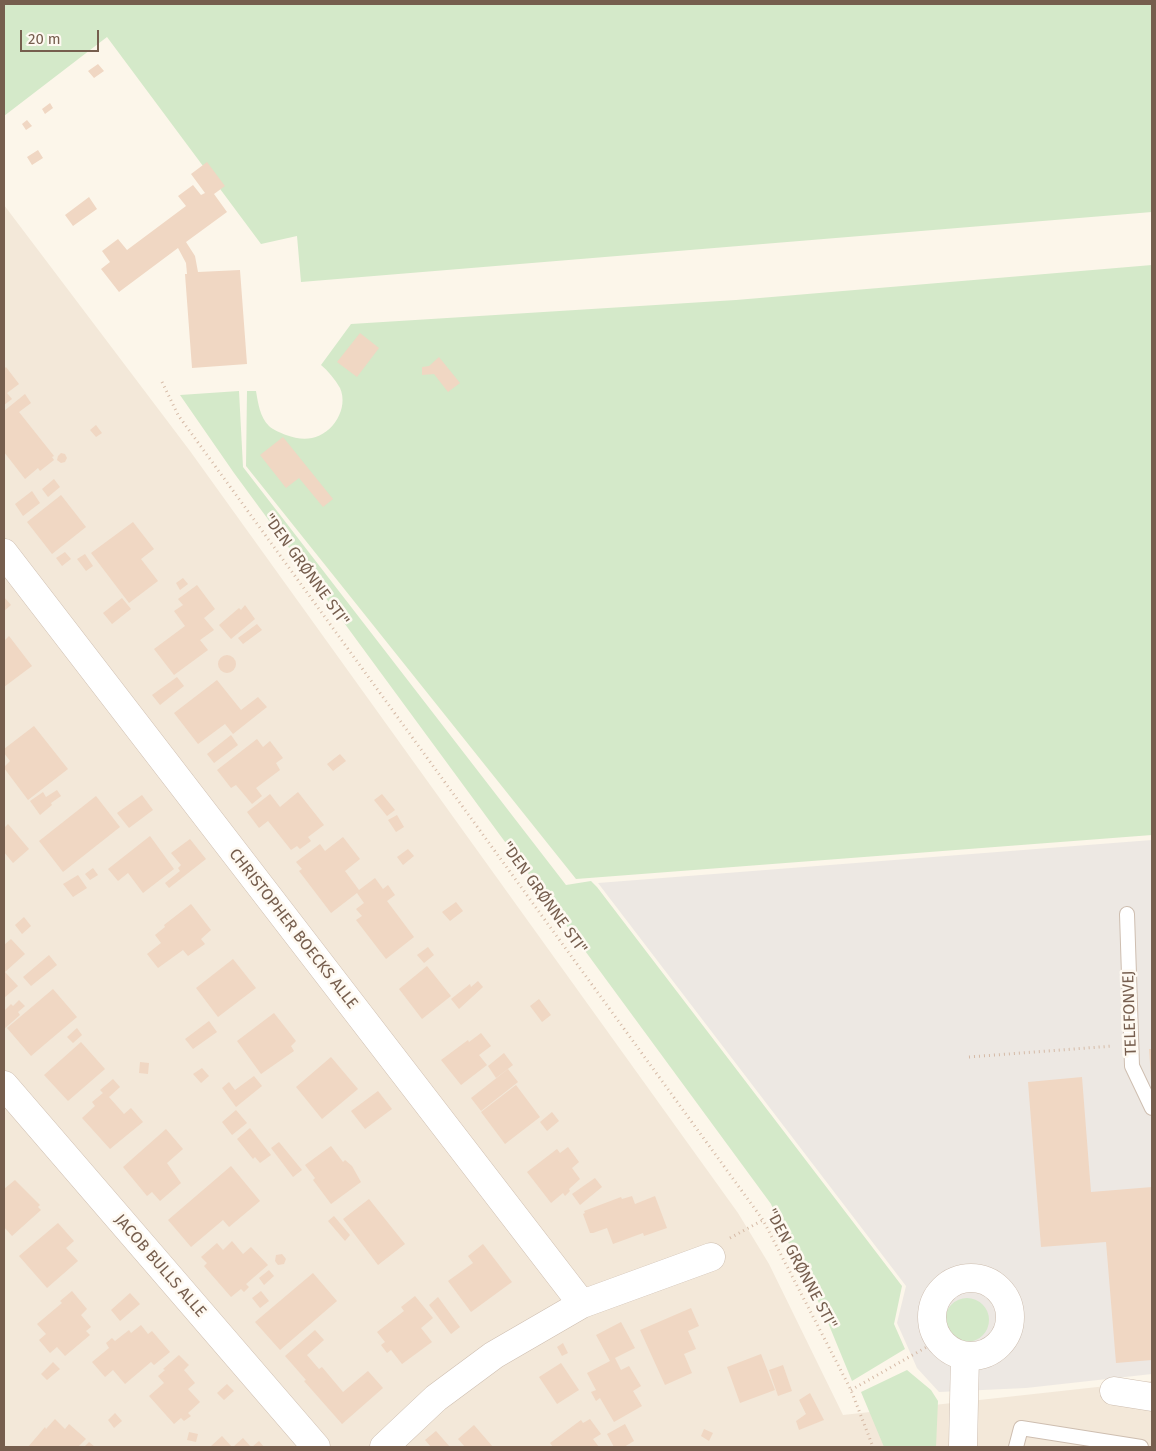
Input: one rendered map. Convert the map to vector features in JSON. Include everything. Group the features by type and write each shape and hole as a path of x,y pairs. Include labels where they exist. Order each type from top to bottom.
{"street":[{"name":"CHRISTOPHER BOECKS ALLE","path":"4,553 582,1304"},
{"name":"JACOB BULLS ALLE","path":"4,1085 316,1447"},
{"path":"384,1447 436,1398 494,1355 582,1304 711,1257"},
{"path":"959,1279 986,1280 1004,1296 1009,1308 1010,1321 1007,1333 1000,1343 990,1351 978,1356 965,1356 955,1353 939,1340 932,1324 933,1306 938,1295 947,1285 959,1279"},
{"path":"963,1447 965,1356"},
{"path":"1114,1391 1152,1397"}],"lane":[{"name":"TELEFONVEJ","path":"1127,914 1132,1066 1152,1108"},
{"path":"1016,1447 1021,1428 1141,1447"}],"path":[{"name":"\"DEN GRØNNE STI\"","path":"162,382 178,415 763,1220 851,1390 873,1447"},
{"path":"969,1057 1131,1045"},
{"path":"711,1257 718,1245 763,1220"},
{"path":"851,1390 939,1340"}],"shaded area":[{"path":"4,205 190,451 738,1213 769,1264 843,1415 1152,1381 1152,1447 4,1447"},
{"path":"1152,840 1152,1374 1026,1388 939,1392 917,1368 897,1323 906,1286 598,883"}],"green space":[{"path":"4,4 1152,4 1152,212 301,282 297,236 261,244 107,37 4,116"},
{"path":"1152,265 1152,835 576,879 246,466 247,391 256,391 263,418 271,427 282,433 296,438 309,439 320,436 332,426 341,412 342,396 336,381 321,365 351,324 736,300"},
{"path":"239,391 243,467 566,885 591,881 597,887 902,1286 894,1324 905,1349 852,1381 824,1313 771,1204 234,473 180,395"},
{"path":"963,1298 971,1298 983,1304 989,1320 983,1336 971,1342 963,1342 951,1336 945,1324 945,1316 951,1304"},
{"path":"907,1370 931,1390 938,1401 936,1447 884,1447 861,1392"}],"building":[{"path":"98,64 104,71 94,78 88,71"},
{"path":"50,103 53,108 45,114 42,109"},
{"path":"27,120 32,126 26,130 22,124"},
{"path":"38,150 43,158 32,165 27,157"},
{"path":"207,162 225,186 214,194 227,212 186,242 195,256 198,272 240,270 247,364 192,368 185,274 187,274 186,263 178,248 119,292 101,269 110,262 102,251 118,239 127,250 186,206 178,196 193,185 201,195 205,193 191,174"},
{"path":"89,197 97,209 73,226 65,215"},
{"path":"360,333 379,348 357,377 337,362"},
{"path":"439,357 460,383 448,392 434,374 422,375 422,367 429,366"},
{"path":"6,367 19,384 7,393 12,399 4,405 4,369"},
{"path":"25,394 31,403 19,412 54,456 52,457 54,460 40,471 38,468 25,479 4,452 4,411"},
{"path":"96,425 102,433 96,437 90,430"},
{"path":"283,437 333,499 323,507 299,478 286,488 260,455"},
{"path":"61,453 65,454 67,458 65,462 61,463 57,460"},
{"path":"54,479 60,487 48,497 42,489"},
{"path":"32,491 40,503 23,516 15,504"},
{"path":"61,495 86,527 52,554 27,522"},
{"path":"133,522 154,549 141,559 158,581 129,603 91,553"},
{"path":"65,552 71,559 62,566 56,558"},
{"path":"85,554 93,566 86,571 77,559"},
{"path":"183,578 188,584 180,590 176,583"},
{"path":"197,585 215,609 204,618 214,630 200,640 208,650 174,675 154,649 185,626 174,611 183,605 178,599"},
{"path":"4,597 11,605 4,611"},
{"path":"122,598 131,609 112,624 103,613"},
{"path":"245,605 255,619 231,639 219,625 239,608 241,610"},
{"path":"257,624 262,630 243,644 238,638"},
{"path":"9,636 32,666 4,687 4,641"},
{"path":"227,655 233,658 236,664 233,670 227,673 221,670 218,664 221,658"},
{"path":"177,677 184,686 160,705 152,695"},
{"path":"217,680 241,710 258,697 267,707 233,734 225,724 198,744 174,713"},
{"path":"34,726 68,769 28,800 4,768 10,761 4,753 4,749"},
{"path":"231,735 238,745 214,763 207,754"},
{"path":"257,739 263,747 270,741 283,758 276,763 280,770 256,788 262,796 252,804 236,785 231,788 217,770"},
{"path":"340,754 346,761 333,771 327,764"},
{"path":"57,790 61,796 51,803 52,805 40,815 30,801 43,792 46,797"},
{"path":"298,792 324,825 308,837 311,841 300,849 297,846 291,850 268,821 259,828 247,812 270,794 280,807"},
{"path":"382,794 395,810 387,816 374,800"},
{"path":"142,795 153,810 129,828 117,813"},
{"path":"96,796 120,827 63,872 39,841"},
{"path":"397,815 404,827 396,832 388,820"},
{"path":"8,824 29,849 13,863 4,852 4,828"},
{"path":"150,836 174,869 143,893 128,873 118,881 108,869"},
{"path":"343,837 360,859 345,871 359,890 375,878 383,889 388,885 395,895 387,901 414,937 386,959 356,920 362,916 356,909 364,903 357,893 331,913 299,871 302,869 296,862 320,844 325,851"},
{"path":"190,839 206,859 169,888 165,883 180,871 178,868 181,865 171,853"},
{"path":"408,849 414,856 403,865 397,857"},
{"path":"93,868 98,875 90,880 85,874"},
{"path":"78,875 87,888 73,897 63,884"},
{"path":"456,902 463,911 450,921 442,912"},
{"path":"191,904 211,930 201,939 205,944 188,956 183,950 158,968 147,954 161,943 155,935 165,927 164,925"},
{"path":"24,917 31,926 22,934 15,925"},
{"path":"11,939 25,954 5,972 18,986 4,998 4,945"},
{"path":"428,947 434,955 424,963 417,955"},
{"path":"49,955 57,965 31,986 23,977"},
{"path":"233,959 256,988 218,1017 196,988"},
{"path":"427,966 451,996 422,1019 399,989"},
{"path":"478,981 483,987 459,1009 451,999 470,984 471,987"},
{"path":"53,989 77,1017 31,1056 7,1028"},
{"path":"539,999 551,1015 542,1022 530,1006"},
{"path":"19,1000 25,1006 18,1012 20,1015 4,1029 4,1011 11,1004 13,1006"},
{"path":"274,1013 296,1041 291,1046 294,1051 261,1074 237,1041"},
{"path":"209,1021 217,1032 193,1049 185,1039"},
{"path":"77,1028 82,1035 73,1043 67,1037"},
{"path":"481,1033 491,1046 479,1055 487,1065 461,1085 441,1060"},
{"path":"81,1042 105,1069 68,1101 44,1075"},
{"path":"1149,1049 1152,1049 1152,1078 1151,1078"},
{"path":"504,1053 513,1065 496,1078 488,1066"},
{"path":"331,1057 358,1089 322,1119 296,1087"},
{"path":"140,1062 149,1063 148,1074 139,1073"},
{"path":"202,1068 209,1076 201,1083 193,1074"},
{"path":"508,1069 518,1082 481,1111 471,1098"},
{"path":"254,1076 262,1086 236,1107 222,1088 229,1082 235,1090"},
{"path":"1082,1077 1091,1192 1152,1187 1152,1360 1116,1363 1106,1242 1041,1247 1028,1082"},
{"path":"113,1079 120,1087 109,1097 124,1114 131,1108 143,1122 110,1149 82,1118 95,1106 92,1102 103,1093 100,1090"},
{"path":"516,1085 540,1117 505,1144 481,1112"},
{"path":"378,1091 392,1109 365,1129 351,1111"},
{"path":"236,1110 247,1123 232,1135 222,1122"},
{"path":"552,1112 559,1121 547,1131 540,1122"},
{"path":"250,1128 271,1155 260,1163 255,1157 253,1159 237,1139"},
{"path":"166,1129 183,1149 167,1163 181,1183 160,1201 152,1192 147,1196 123,1167"},
{"path":"279,1142 302,1170 293,1177 271,1148"},
{"path":"331,1146 343,1162 345,1160 352,1166 361,1182 331,1204 313,1180 315,1178 305,1165"},
{"path":"568,1147 579,1162 572,1168 580,1179 569,1189 570,1191 565,1196 563,1193 551,1203 527,1172 557,1149 560,1153"},
{"path":"231,1166 260,1201 229,1227 223,1220 191,1247 168,1220"},
{"path":"595,1178 602,1187 580,1205 572,1194"},
{"path":"15,1180 40,1205 38,1207 41,1210 12,1236 4,1227 4,1189"},
{"path":"632,1196 635,1204 655,1196 667,1228 644,1236 643,1233 613,1244 607,1228 590,1233 583,1214 585,1213 584,1211 621,1197 622,1199"},
{"path":"369,1199 405,1244 378,1265 343,1219"},
{"path":"334,1216 350,1235 345,1241 328,1221"},
{"path":"58,1223 74,1241 66,1248 78,1261 47,1288 19,1256"},
{"path":"232,1241 243,1254 251,1247 268,1265 246,1284 249,1287 244,1292 241,1289 231,1297 204,1266 207,1263 201,1257 217,1243 223,1250"},
{"path":"483,1244 512,1282 471,1312 448,1281 473,1263 468,1256"},
{"path":"282,1254 286,1259 284,1264 278,1265 275,1261 276,1255"},
{"path":"269,1270 274,1276 264,1285 259,1278"},
{"path":"313,1273 337,1301 280,1350 255,1322"},
{"path":"72,1291 87,1309 81,1315 91,1327 86,1331 90,1335 65,1356 57,1347 50,1353 39,1340 46,1334 37,1324 62,1303 60,1301"},
{"path":"261,1291 269,1301 260,1308 252,1298"},
{"path":"130,1293 140,1304 120,1321 111,1310"},
{"path":"415,1296 433,1318 421,1328 432,1342 402,1364 391,1350 387,1353 381,1345 385,1342 377,1332 404,1311 401,1307"},
{"path":"438,1297 460,1327 451,1334 429,1305"},
{"path":"691,1308 699,1326 688,1331 696,1349 684,1354 692,1373 665,1385 640,1330"},
{"path":"621,1322 635,1348 615,1358 621,1370 629,1366 641,1386 633,1391 642,1406 614,1422 600,1398 596,1401 591,1392 596,1390 587,1373 610,1361 596,1335"},
{"path":"141,1325 148,1334 152,1331 170,1352 154,1365 151,1362 125,1384 113,1370 105,1377 92,1362 109,1348 106,1343 112,1338 115,1341 129,1330 131,1333"},
{"path":"315,1330 324,1340 307,1355 319,1369 322,1367 343,1392 368,1371 383,1388 342,1424 285,1356"},
{"path":"563,1343 568,1353 562,1356 557,1347"},
{"path":"761,1354 775,1390 740,1403 727,1367"},
{"path":"179,1355 189,1365 184,1370 195,1383 188,1389 200,1402 188,1413 191,1416 184,1421 181,1418 174,1424 149,1396 164,1383 158,1376 165,1370 163,1369"},
{"path":"53,1362 60,1369 47,1380 41,1374"},
{"path":"561,1363 579,1390 557,1404 539,1377"},
{"path":"783,1365 792,1391 778,1396 769,1370"},
{"path":"227,1384 234,1391 224,1400 217,1393"},
{"path":"810,1393 824,1420 799,1430 796,1421 806,1414 799,1400"},
{"path":"115,1413 122,1421 114,1428 108,1420"},
{"path":"55,1419 65,1429 69,1424 86,1439 78,1447 28,1447 45,1427 46,1429"},
{"path":"590,1419 601,1434 593,1439 599,1447 553,1447 550,1443 581,1420 583,1423"},
{"path":"625,1424 634,1441 624,1447 614,1447 607,1434"},
{"path":"474,1425 493,1447 465,1447 458,1439"},
{"path":"704,1429 713,1433 709,1441 701,1436"},
{"path":"436,1431 450,1447 431,1447 425,1440"},
{"path":"189,1432 198,1434 196,1442 187,1440"},
{"path":"222,1436 232,1447 210,1447"},
{"path":"243,1438 251,1447 233,1447"},
{"path":"259,1441 264,1447 252,1447"},
{"path":"89,1442 95,1447 84,1447"}]}
